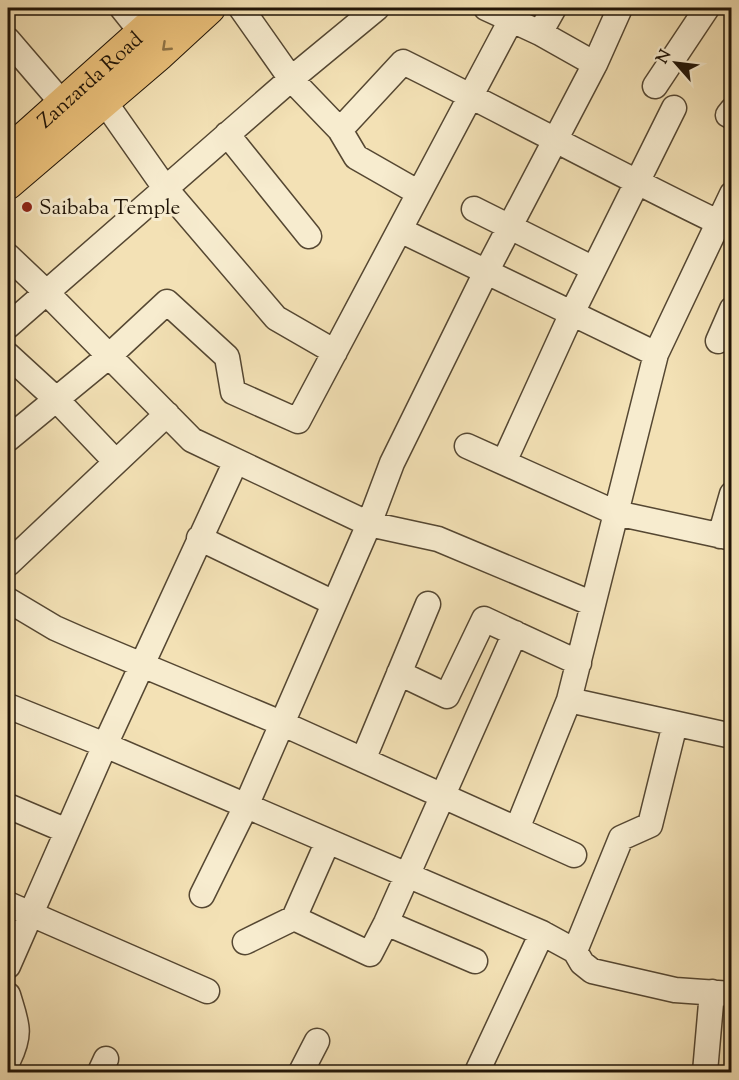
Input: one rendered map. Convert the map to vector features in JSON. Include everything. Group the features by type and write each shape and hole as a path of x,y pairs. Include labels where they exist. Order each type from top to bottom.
{"main road":[{"name":"Zanzarda Road","path":"8,153 170,8"},
{"path":"8,183 208,8"}],"street":[{"path":"122,8 142,33"},
{"path":"241,8 291,79 340,130 356,157 419,193"},
{"path":"8,326 227,134 377,8"},
{"path":"540,33 554,8"},
{"path":"202,895 246,806 369,524 392,464 486,272 595,64 620,8"},
{"path":"655,87 707,8"},
{"path":"8,439 109,356 167,302 226,357 233,392 298,421 472,96 496,12 540,33 595,64"},
{"path":"8,40 63,104"},
{"path":"340,130 403,62 724,225"},
{"path":"104,101 165,188 276,318 335,352"},
{"path":"504,462 572,313 674,108"},
{"path":"227,134 309,236"},
{"path":"517,829 569,700 656,354 724,225 732,194"},
{"path":"474,209 594,269"},
{"path":"400,230 656,354"},
{"path":"8,256 192,440 369,524 438,539 593,604"},
{"path":"718,341 732,309"},
{"path":"8,355 56,399 116,462"},
{"path":"8,564 167,414"},
{"path":"467,446 616,513 726,537 732,494"},
{"path":"8,966 105,745 236,461"},
{"path":"200,538 334,603"},
{"path":"8,600 55,628 281,723 574,855"},
{"path":"363,760 428,604"},
{"path":"399,673 447,696 484,619 579,663"},
{"path":"294,918 370,954 444,796 515,633"},
{"path":"569,700 732,736"},
{"path":"8,706 105,745 542,933 575,951 582,963 592,971 675,990 722,993 705,1072"},
{"path":"575,951 621,838 650,825 675,724"},
{"path":"8,807 67,831"},
{"path":"246,942 294,918 327,841"},
{"path":"8,904 207,991"},
{"path":"386,923 475,961"},
{"path":"477,1072 542,933"},
{"path":"8,995 18,1029 8,1061"},
{"path":"301,1072 317,1041"}],"place":[{"name":"Saibaba Temple","path":"27,207"}]}
